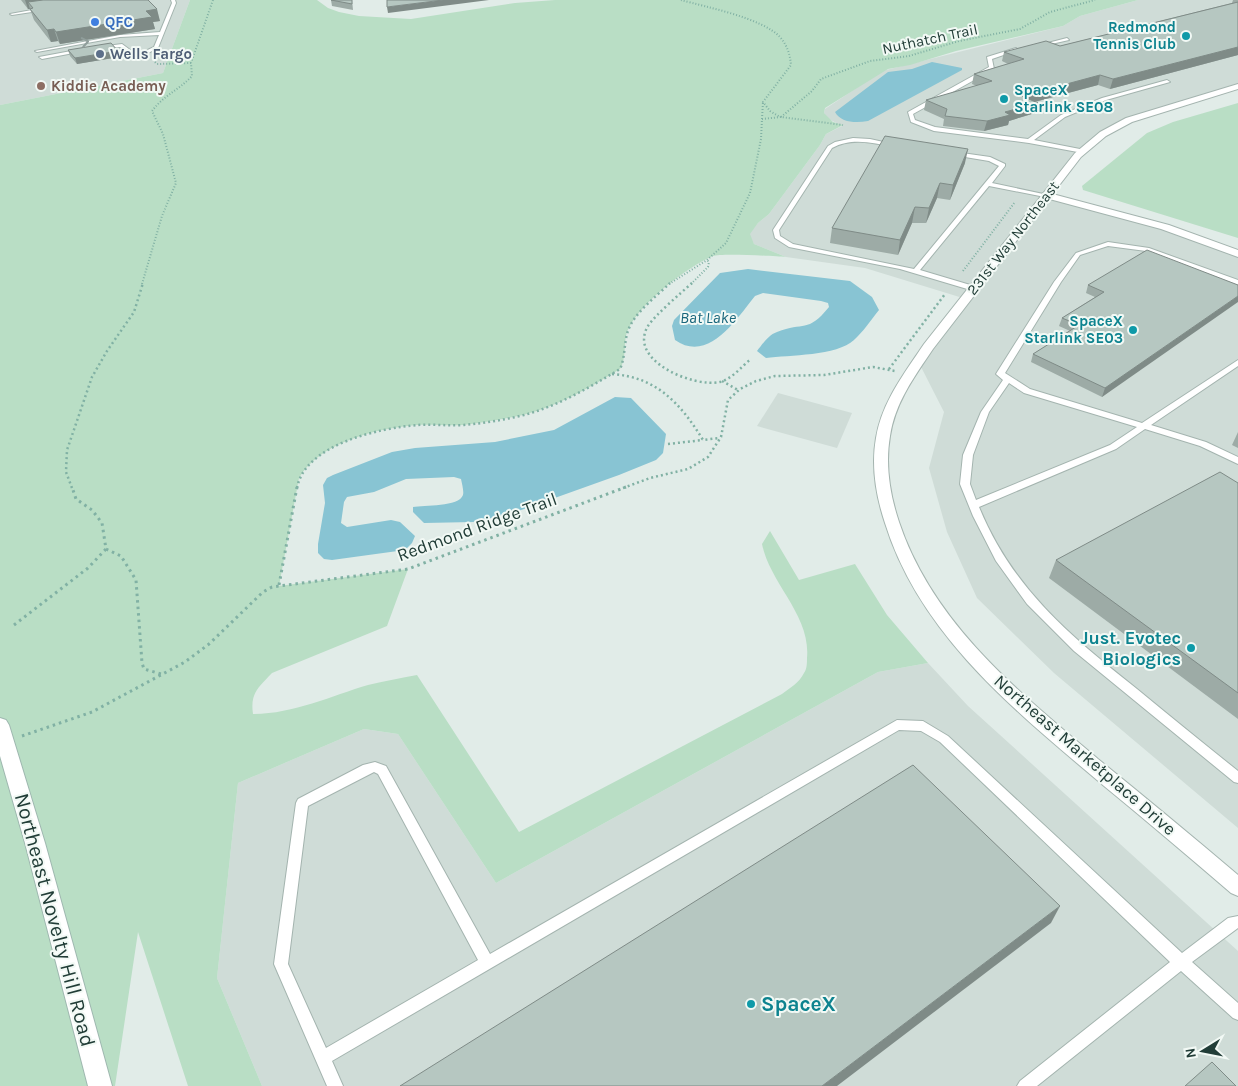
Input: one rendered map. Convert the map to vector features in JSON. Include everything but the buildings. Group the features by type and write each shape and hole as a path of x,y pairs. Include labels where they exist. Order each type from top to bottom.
{"street":[{"name":"231st Way Northeast","path":"880,479 884,426 890,408 928,347 1046,195 1083,151 1103,134 1130,120 1238,86"},
{"path":"1046,195 1164,227 1238,254"},
{"name":"Northeast Marketplace Drive","path":"880,479 894,534 913,576 953,634 1015,699 1238,887"},
{"name":"Northeast Novelty Hill Road","path":"2,734 35,842 100,1086"}],"lane":[{"path":"98,48 122,45 136,57 156,48 174,3 173,0"},
{"path":"12,14 50,8"},
{"path":"37,50 120,36 162,33"},
{"path":"1066,39 1009,50 989,58 992,68 910,113 913,121 934,129 1029,141 1083,151"},
{"path":"42,57 90,49"},
{"path":"1029,141 1064,116 1096,102 1167,82"},
{"path":"898,146 860,140 834,144 830,147 776,230 777,237 791,246 882,263 974,288"},
{"path":"915,272 1002,165 998,161 944,152"},
{"path":"988,184 1046,195"},
{"path":"1238,283 1147,249 1108,244 1078,254 1058,282 1000,374 1027,391 1203,444 1238,461"},
{"path":"974,505 1113,447 1146,427 1238,362"},
{"path":"1008,379 985,412 968,455 965,484 1002,561 1031,601 1078,648 1238,778"},
{"path":"323,1058 897,725 924,726 944,739 1181,962 1238,1013"},
{"path":"335,1086 281,964 302,803 367,769 375,767 382,770 487,963"},
{"path":"1025,1086 1181,962 1233,923 1238,922"}],"path":[{"path":"106,549 102,523 92,510 76,499 66,472 67,450 92,377 107,350 134,312 162,216 176,183 163,134 152,111 161,99 183,86 192,76 193,68 191,63 213,0"},
{"path":"279,586 299,478 313,460 346,442 372,432 418,425 462,424 487,421 546,409 620,369 623,363 627,332 640,313 674,279 707,260 726,243 750,192 761,139 763,102 791,65 790,53 781,39 771,30 737,17 681,0"},
{"name":"Nuthatch Trail","path":"781,117 812,91 821,78 852,69 870,61 909,56 959,41 1020,29 1050,12 1095,0"},
{"path":"152,61 157,64 191,63"},
{"path":"763,102 770,111 781,117"},
{"path":"762,119 781,117 843,125"},
{"path":"707,260 709,262 708,267 648,326 644,340 649,356 665,368 708,383 722,381 751,359"},
{"path":"722,381 738,390 756,381 773,377 825,375 880,367 889,370"},
{"path":"612,374 630,374 664,391 694,423 703,440"},
{"name":"Redmond Ridge Trail","path":"2,734 80,717 105,706 185,662 209,644 263,592 279,586 408,569 431,562 650,478 687,471 708,458 719,438 725,420 724,407 729,398 738,390"},
{"path":"668,444 719,438"},
{"path":"14,625 88,568 106,549"},
{"path":"106,549 121,556 136,580 142,663 144,669 162,674"}],"shaded area":[{"path":"0,0 190,0 163,73 0,105"},
{"path":"1138,0 1238,0 1238,86 1130,120 1078,155 1046,195 1099,209 1238,254 1238,828 1054,673 977,598 947,532 929,468 944,412 918,361 966,299 865,268 786,257 754,244 749,234 769,214 826,134 842,126 827,118 824,113 825,109 882,71 1063,26 1080,16"},
{"path":"778,393 852,413 837,448 757,426"},
{"path":"928,663 968,706 1238,951 1238,1086 262,1086 217,978 238,783 364,729 398,734 496,883 878,672"}],"green space":[{"path":"190,0 317,0 328,8 339,12 359,16 411,19 515,3 555,0 1138,0 1080,16 1063,26 888,69 825,108 824,113 833,122 843,125 826,134 769,214 758,223 750,234 754,244 786,257 718,255 702,261 664,288 641,310 632,321 627,332 620,369 585,390 549,407 523,415 463,425 417,425 385,429 351,439 321,455 308,466 299,478 279,586 408,569 387,626 272,673 256,691 252,707 253,714 283,711 312,704 368,685 417,675 519,832 782,694 800,680 806,668 807,642 797,614 766,559 762,544 770,531 799,580 855,564 887,615 928,663 878,672 496,883 398,734 364,729 238,783 217,978 262,1086 188,1086 138,932 115,1086 0,1086 0,105 163,73"},
{"path":"1238,103 1238,238 1083,190 1082,186 1147,133 1173,122"}],"water":[{"path":"932,62 962,68 962,70 868,121 854,122 845,120 835,112 888,72 912,69"},
{"name":"Bat Lake","path":"748,269 850,281 872,297 879,310 854,340 836,349 812,354 766,358 757,351 774,333 805,326 815,321 829,307 828,303 763,293 755,296 731,326 711,342 699,346 687,346 675,340 672,326 674,320 720,273"},
{"path":"615,397 631,398 666,434 663,453 656,460 510,514 473,522 424,523 413,512 413,507 448,504 460,499 463,495 461,479 454,477 406,479 374,492 347,497 344,502 341,523 347,527 391,520 400,522 415,536 412,543 405,550 332,560 324,559 318,553 325,503 323,485 327,478 392,452 415,448 495,442 554,430"}],"place":[{"name":"QFC","path":"95,22"},
{"name":"Redmond Tennis Club","path":"1186,36"},
{"name":"Wells Fargo","path":"100,54"},
{"name":"Kiddie Academy","path":"41,86"},
{"name":"SpaceX Starlink SE08","path":"1004,99"},
{"name":"SpaceX Starlink SE03","path":"1133,330"},
{"name":"Just. Evotec Biologics","path":"1191,648"},
{"name":"SpaceX","path":"751,1004"}]}
